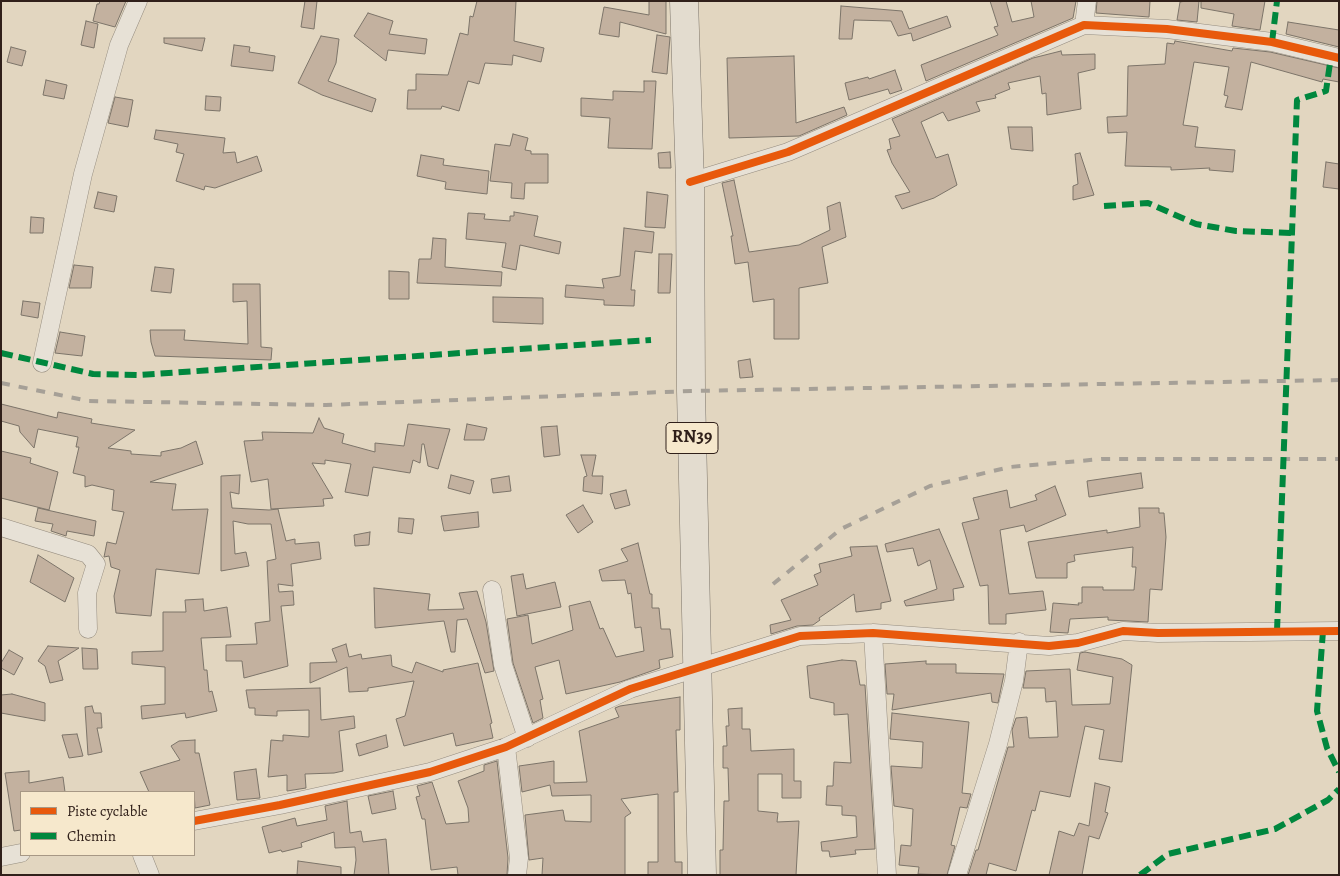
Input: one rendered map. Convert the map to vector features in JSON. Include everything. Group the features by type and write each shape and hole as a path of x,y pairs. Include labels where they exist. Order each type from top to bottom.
{"highway":[{"name":"RN39","path":"684,1 690,182 702,875"}],"street":[{"path":"42,363 83,174 119,45 138,1"},
{"path":"1084,26 1087,1"},
{"path":"690,182 788,152 1084,26 1167,29 1262,41 1339,58"},
{"path":"1,527 88,554 96,564 87,593 88,629"},
{"path":"492,590 503,665 527,738"},
{"path":"195,821 280,805 430,772 506,747 630,689 800,636 873,633 1019,642 1049,646 1078,643 1123,631 1158,633 1339,631"},
{"path":"873,633 887,875"},
{"path":"957,875 998,744 1014,681 1019,642"},
{"path":"506,747 519,858 517,875"},
{"path":"1,857 20,853"},
{"path":"142,856 150,875"}],"building":[{"path":"100,1 126,1 115,27 93,21 97,4"},
{"path":"305,1 317,1 314,29 301,27"},
{"path":"477,1 516,1 514,41 544,48 541,62 513,55 512,65 485,63 479,84 468,81 459,111 442,106 441,109 407,109 408,90 416,90 416,74 448,75 460,33 468,35 470,16 473,17"},
{"path":"649,1 666,1 666,34 620,22 619,37 599,34 604,7 649,15"},
{"path":"990,1 1006,1 1012,22 1034,17 1031,1 1076,1 1073,18 926,81 921,65 998,35 994,27 998,26"},
{"path":"1097,1 1150,1 1149,17 1096,13"},
{"path":"1199,1 1197,22 1177,20 1180,2"},
{"path":"1201,1 1265,1 1260,30 1232,26 1234,14 1201,8"},
{"path":"841,6 902,11 909,29 947,16 951,27 913,41 911,33 898,36 891,21 854,20 852,39 839,39"},
{"path":"368,13 393,21 389,34 427,39 425,54 388,50 386,61 354,36"},
{"path":"86,21 98,24 94,48 81,45"},
{"path":"1288,22 1339,30 1339,47 1286,34"},
{"path":"657,35 670,37 667,74 652,72"},
{"path":"321,36 339,39 336,63 328,81 376,99 372,112 322,95 298,83"},
{"path":"164,38 205,38 202,51 164,43"},
{"path":"1175,41 1232,51 1233,48 1270,52 1339,68 1339,82 1323,79 1322,82 1251,62 1242,110 1225,107 1228,96 1224,95 1229,67 1194,62 1183,125 1198,127 1195,147 1235,150 1233,172 1209,170 1210,168 1171,170 1171,167 1125,166 1127,132 1108,133 1107,117 1127,116 1128,66 1165,64 1167,43 1174,44"},
{"path":"234,45 250,47 249,52 275,56 273,71 231,66"},
{"path":"11,47 26,51 22,66 7,62"},
{"path":"1061,51 1062,55 1095,54 1095,69 1078,73 1081,109 1047,115 1046,93 1042,94 1040,76 1008,83 1010,89 995,95 996,98 976,102 980,111 948,121 943,112 921,122 936,158 948,154 957,185 934,198 902,209 895,196 910,192 892,163 887,150 891,149 889,139 900,136 892,119 1033,58"},
{"path":"794,56 796,123 844,107 847,115 799,136 729,138 727,58"},
{"path":"895,70 902,90 890,94 888,89 849,100 845,83 868,77 869,79"},
{"path":"46,80 67,85 64,99 43,95"},
{"path":"644,81 656,81 652,149 608,148 610,118 581,116 581,98 613,100 613,91 644,92"},
{"path":"206,96 221,97 220,111 205,110"},
{"path":"115,97 133,100 128,127 108,123"},
{"path":"1008,127 1032,127 1033,151 1011,149"},
{"path":"156,130 225,138 223,153 235,152 237,163 257,156 262,171 215,188 205,186 204,190 176,181 184,154 176,152 178,144 154,139"},
{"path":"513,134 528,138 525,150 531,151 531,154 548,154 548,183 525,183 524,199 511,198 512,183 490,181 495,144 510,146"},
{"path":"670,152 671,168 659,168 658,153"},
{"path":"1080,153 1094,195 1073,200 1073,186 1078,184 1075,154"},
{"path":"421,155 444,159 443,165 489,171 487,194 445,189 446,182 417,176"},
{"path":"1326,162 1339,164 1339,189 1323,187"},
{"path":"734,180 749,252 799,245 830,230 827,207 840,202 846,237 822,247 828,283 799,288 799,339 774,339 774,299 753,302 748,262 735,264 731,236 733,236 722,183"},
{"path":"98,192 117,196 114,212 94,208"},
{"path":"647,192 668,195 665,228 645,227"},
{"path":"514,212 538,216 534,236 561,242 559,254 520,245 516,270 502,267 506,243 466,239 468,213 485,214 484,219 510,221 510,216 514,216"},
{"path":"31,217 44,218 43,233 30,233"},
{"path":"624,228 654,232 652,253 635,251 631,290 635,290 634,306 604,305 604,300 565,297 566,285 604,288 602,279 620,276"},
{"path":"433,238 446,239 445,267 502,272 501,286 417,283 419,259 431,259"},
{"path":"659,254 672,254 670,293 658,293"},
{"path":"74,265 93,267 91,288 69,288"},
{"path":"155,267 174,269 171,293 151,291"},
{"path":"389,271 409,272 409,299 389,299"},
{"path":"233,284 260,284 261,347 272,348 271,360 155,356 150,330 185,330 184,340 248,344 247,301 233,302"},
{"path":"493,297 543,298 543,324 493,322"},
{"path":"23,301 40,303 38,318 21,315"},
{"path":"60,332 85,336 82,356 55,353"},
{"path":"750,359 753,377 740,378 738,361"},
{"path":"1,404 57,418 58,412 92,419 91,423 135,430 108,448 131,451 131,454 161,456 161,452 181,448 196,441 203,464 150,482 176,484 172,510 208,509 199,574 156,569 151,616 116,613 114,596 120,570 111,567 109,556 104,557 107,542 116,544 124,512 112,510 114,490 92,485 85,487 85,476 73,473 79,447 76,447 78,437 38,429 34,448 20,432 19,426 1,421"},
{"path":"319,418 324,428 344,434 342,443 375,452 375,443 404,446 408,424 450,429 438,469 428,466 424,444 422,444 420,463 413,460 410,473 373,467 368,496 345,492 351,464 325,460 325,464 312,463 333,498 323,499 324,506 271,509 268,479 251,482 244,441 263,440 262,432 313,433"},
{"path":"467,424 487,428 484,440 464,440"},
{"path":"557,426 560,455 544,457 541,427"},
{"path":"1,451 31,458 30,463 58,472 49,510 1,498"},
{"path":"581,455 596,455 592,476 603,476 602,494 583,491 584,477 587,476"},
{"path":"1141,473 1143,488 1089,497 1087,481"},
{"path":"240,475 239,494 230,492 232,508 278,509 286,541 295,539 295,544 319,542 321,559 291,564 293,586 278,584 279,592 293,591 294,605 281,606 288,666 244,678 242,661 226,661 226,645 257,644 255,623 270,621 267,561 276,559 271,524 248,524 233,521 235,554 246,552 249,566 221,571 221,476"},
{"path":"451,475 474,481 470,494 448,488"},
{"path":"509,476 511,491 493,493 491,479"},
{"path":"1055,486 1066,515 1026,532 1024,525 1000,530 1009,594 1043,591 1046,610 1006,614 1006,624 989,624 988,585 980,586 962,523 979,519 973,498 1007,490 1010,508 1037,500 1035,495"},
{"path":"626,490 630,505 615,509 610,494"},
{"path":"583,505 593,522 578,533 566,515"},
{"path":"38,508 96,521 94,536 67,531 66,536 51,531 53,524 35,521"},
{"path":"1139,508 1159,508 1159,513 1164,513 1166,537 1162,590 1150,589 1148,622 1108,620 1108,617 1070,619 1068,633 1050,632 1053,603 1079,605 1078,603 1082,603 1082,587 1103,587 1103,590 1134,590 1136,567 1132,567 1133,547 1074,555 1075,561 1067,563 1067,578 1036,578 1028,542 1107,530 1107,533 1140,527"},
{"path":"478,512 479,527 444,531 441,516"},
{"path":"399,518 414,519 412,534 398,532"},
{"path":"939,529 964,587 953,589 954,600 906,606 904,601 937,589 930,560 918,566 913,548 887,552 885,544"},
{"path":"370,532 369,545 355,546 354,535"},
{"path":"638,543 650,594 652,594 652,608 659,608 661,629 670,629 673,657 659,660 660,668 620,682 566,694 559,660 535,667 543,699 540,700 543,718 533,723 513,663 507,619 528,615 532,644 573,630 569,606 590,601 600,629 603,628 616,657 644,651 641,627 635,628 631,593 628,594 625,580 602,581 599,570 628,561 621,549"},
{"path":"877,546 891,601 881,603 881,609 856,612 854,594 819,618 820,620 813,625 797,626 771,634 770,625 791,620 781,600 818,585 814,575 821,572 819,564 852,556 850,547"},
{"path":"38,555 74,578 65,602 30,582"},
{"path":"523,574 526,589 555,582 561,607 517,616 511,576"},
{"path":"374,588 430,594 428,610 464,609 459,593 477,591 486,622 494,671 485,673 467,619 457,620 455,652 451,652 444,621 375,628"},
{"path":"203,599 204,611 227,607 231,637 201,638 204,670 207,670 209,692 212,691 217,711 186,718 185,713 142,719 141,706 165,704 165,667 132,664 132,652 163,651 163,612 186,612 185,600"},
{"path":"346,644 349,657 361,654 362,659 391,655 392,666 412,673 416,662 443,672 443,670 478,663 492,723 490,724 493,738 456,746 453,733 404,746 396,719 405,716 414,681 368,688 368,691 349,692 347,667 310,683 310,663 337,662 332,649"},
{"path":"48,646 79,648 58,661 63,680 50,683 45,666 38,661"},
{"path":"82,648 97,649 98,669 83,669"},
{"path":"9,650 23,658 14,675 1,668 1,663"},
{"path":"1085,652 1122,659 1132,665 1122,762 1099,759 1104,730 1085,726 1070,797 1040,791 1035,811 1032,810 1016,871 989,863 986,875 968,875 976,850 978,850 1008,747 1014,747 1012,730 1016,718 1027,717 1029,738 1058,737 1056,701 1046,702 1045,688 1023,688 1026,671 1070,669 1072,705 1110,704 1113,677 1077,670 1080,653"},
{"path":"842,660 856,661 860,685 865,685 875,849 855,850 856,854 830,857 829,851 822,851 821,842 857,837 856,816 842,815 842,806 826,805 827,786 833,786 834,762 851,763 848,714 834,715 834,703 810,698 807,666"},
{"path":"926,661 926,664 956,664 956,673 1004,674 998,703 992,702 991,693 892,710 894,694 887,694 885,664"},
{"path":"320,688 321,720 354,716 355,728 339,731 343,771 305,774 306,788 287,791 287,775 268,777 271,740 283,741 283,735 309,737 309,710 277,711 277,716 255,715 255,708 249,708 246,690"},
{"path":"12,694 45,703 45,721 1,713 1,695"},
{"path":"680,697 680,730 676,730 678,792 674,792 675,862 682,862 682,875 648,875 648,862 658,862 658,794 621,799 631,813 625,817 625,875 542,875 543,858 529,860 525,815 563,810 565,821 591,822 591,795 552,796 550,785 522,792 519,766 554,761 554,783 587,782 579,731 619,717 615,708 620,706"},
{"path":"92,706 94,713 101,713 102,728 97,728 102,752 88,755 85,707"},
{"path":"742,708 742,729 750,729 751,751 794,749 794,781 801,781 801,798 782,798 782,774 758,774 758,811 778,813 777,822 799,821 796,875 720,875 720,850 723,850 724,801 729,801 728,768 723,768 723,746 727,746 726,726 729,726 728,709"},
{"path":"892,713 969,722 962,793 971,794 967,808 960,807 951,845 955,846 947,875 918,874 919,867 899,865 901,845 911,846 913,809 894,806 891,766 922,768 923,742 890,739"},
{"path":"77,734 83,756 69,758 62,735"},
{"path":"386,735 388,747 359,756 356,744"},
{"path":"195,740 195,753 199,753 210,805 195,808 195,791 149,791 140,772 180,760 171,746 179,741"},
{"path":"497,761 508,858 507,875 458,875 457,867 431,870 425,819 422,819 416,797 420,796 417,786 432,782 446,824 469,822 468,808 458,781 484,771 484,765"},
{"path":"256,769 260,798 237,800 234,772"},
{"path":"29,771 29,783 63,777 65,791 20,791 20,830 14,831 5,773"},
{"path":"1095,783 1110,787 1105,812 1108,813 1099,839 1089,836 1082,875 1049,875 1059,831 1074,836 1079,823 1089,826"},
{"path":"393,791 396,809 372,814 368,796"},
{"path":"347,801 350,833 361,831 363,842 386,839 389,875 354,875 355,847 335,848 334,832 301,843 302,847 269,853 262,827 295,818 297,826 327,820 325,806"},
{"path":"298,861 341,867 341,875 297,875"}],"railway":[{"path":"1,383 89,401 326,405 691,391 1339,380"},
{"path":"773,584 841,529 930,486 1010,467 1102,459 1339,459"}],"marked path":[{"path":"1272,42 1277,1"},
{"path":"1277,631 1297,100 1326,91 1331,56"},
{"path":"1104,206 1148,203 1196,224 1236,231 1293,233"},
{"path":"1,353 93,374 140,375 651,340"},
{"path":"1323,631 1317,711 1327,748 1339,772"},
{"path":"1140,875 1168,854 1275,829 1328,800 1339,789"}],"cycle path":[{"path":"690,182 788,152 1084,25 1167,29 1272,42 1339,58"},
{"path":"195,821 280,805 430,772 506,747 630,689 800,636 873,633 1049,646 1078,643 1123,631 1158,633 1339,631"}]}
